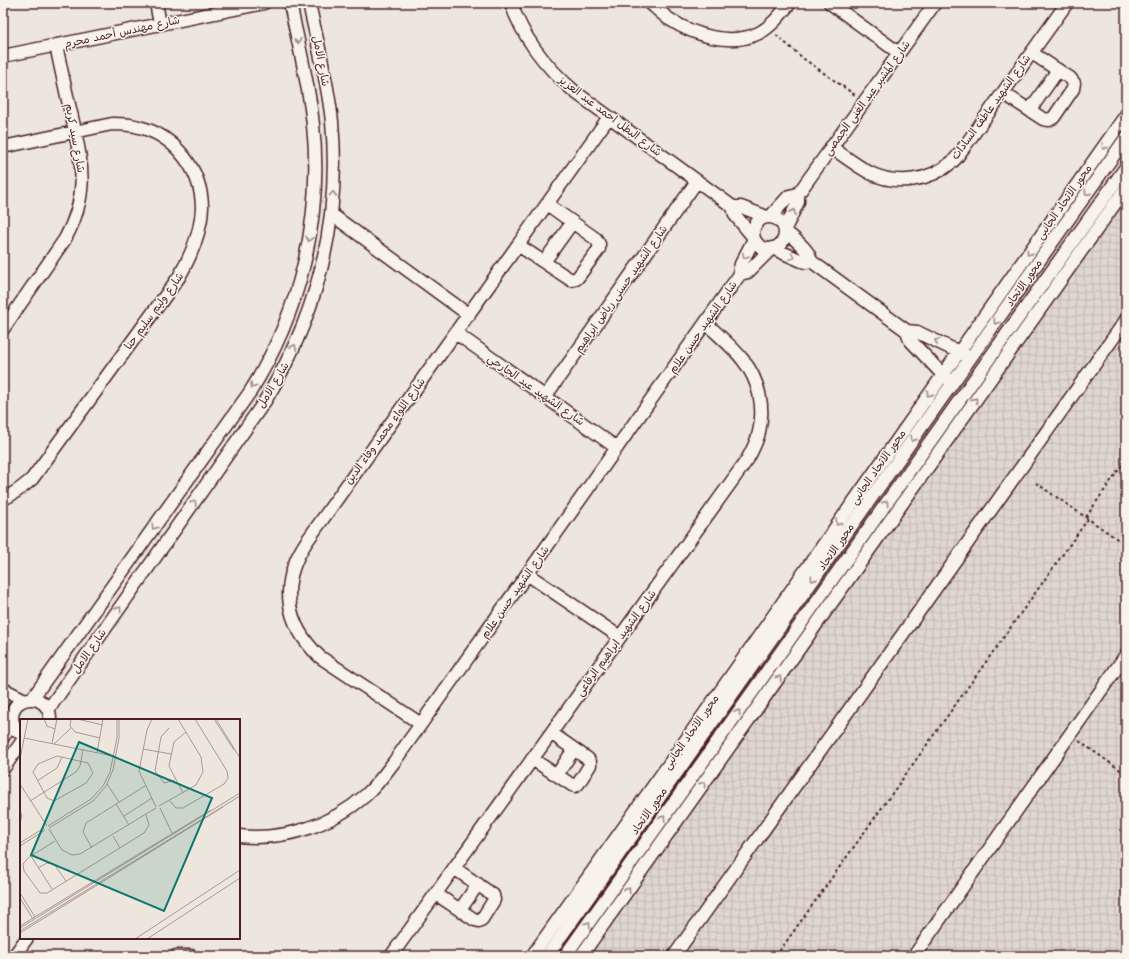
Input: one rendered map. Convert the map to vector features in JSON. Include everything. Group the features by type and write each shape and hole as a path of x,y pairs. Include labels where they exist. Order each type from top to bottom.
{"street":[{"path":"156,3 160,24"},
{"name":"شارع مهندس أحمد محرم","path":"3,56 264,3"},
{"name":"شارع الامل","path":"13,721 13,714 17,706 28,700 250,392 273,351 291,308 309,241 313,210 315,148 310,102 290,3"},
{"name":"شارع الامل","path":"50,717 265,401 296,342 312,301 324,258 331,214 334,168 332,122 329,99 310,3"},
{"name":"شارع البطل احمد عبد العزيز","path":"511,3 521,27 532,45 545,63 559,78 575,92 733,207 736,215 754,238"},
{"path":"650,3 667,18 678,24 713,37 725,39 737,39 759,33 775,21 790,3"},
{"path":"830,3 899,53"},
{"name":"شارع المشير عبد الغنى الجمصى","path":"785,230 798,202 798,194 935,3"},
{"name":"شارع الشهيد عاطف السادات","path":"832,147 870,173 884,178 913,180 941,170 962,150 1067,3"},
{"name":"شارع سيد كريم","path":"3,329 65,239 79,206 82,182 80,158 56,45"},
{"path":"1003,93 1043,120 1049,120 1054,117 1074,89 1074,86 1072,81 1058,70 1032,53"},
{"path":"1030,110 1058,70"},
{"name":"محور الاتحاد الجانبى","path":"532,956 1126,115"},
{"name":"شارع اللواء محمد وفاء الدين","path":"421,724 320,657 303,638 292,614 290,602 289,589 294,564 300,552 609,117"},
{"name":"شارع وليم سليم حنا","path":"3,147 112,124 126,124 139,127 152,131 164,138 175,146 184,156 192,168 197,180 201,200 200,221 193,250 179,277 32,479 13,494 3,499"},
{"name":"محور الاتحاد","path":"547,956 1126,138"},
{"name":"محور الاتحاد","path":"565,956 1126,167"},
{"name":"شارع الشهيد حسنى رياض ابراهيم","path":"545,396 697,181"},
{"path":"582,956 1126,188"},
{"name":"شارع المشير عبد الغنى الجمصى","path":"769,217 789,196 798,194"},
{"path":"518,245 569,279 574,280 578,277 599,249 598,241 596,239 547,204"},
{"name":"شارع البطل احمد عبد العزيز","path":"733,207 741,207 769,217"},
{"path":"331,214 469,315"},
{"path":"811,261 805,262 759,245 754,238 753,233 756,224 759,221 769,217 781,222 785,230 808,252 811,257 811,261 908,331 917,332 959,351 984,366"},
{"path":"544,262 572,223"},
{"path":"772,249 780,245 784,238 785,230"},
{"name":"شارع الشهيد حسن علام","path":"240,836 270,836 291,833 312,827 349,808 381,779 740,274 741,264 754,238"},
{"name":"شارع الشهيد حسن علام","path":"740,274 748,272 772,249"},
{"path":"674,956 1126,320"},
{"name":"شارع الشهيد ابراهيم الرفاعى","path":"391,956 747,460 754,447 759,432 761,417 757,386 751,372 743,360 706,323"},
{"path":"908,331 910,340 943,375 952,383 966,391"},
{"name":"شارع الشهيد عيد الجارحي","path":"456,333 617,448"},
{"path":"527,574 620,637"},
{"path":"914,956 1126,655"},
{"path":"3,689 28,700 36,700 44,703 50,717"},
{"path":"3,710 13,721 15,727 20,733"},
{"path":"3,737 13,721"},
{"path":"532,759 572,785 575,786 578,784 590,765 590,762 588,759 551,733"},
{"path":"3,769 20,744"},
{"path":"557,775 574,749"},
{"path":"436,894 475,920 482,919 494,898 493,895 454,868"},
{"path":"460,910 478,884"},
{"path":"14,956 26,939"},
{"path":"176,956 192,956"}],"path":[{"path":"767,28 804,59 864,101"},
{"path":"776,956 1087,518 1126,459"},
{"path":"1036,483 1126,545"},
{"path":"1069,735 1126,774"}],"shaded area":[{"path":"1126,159 1126,956 560,956"}]}
